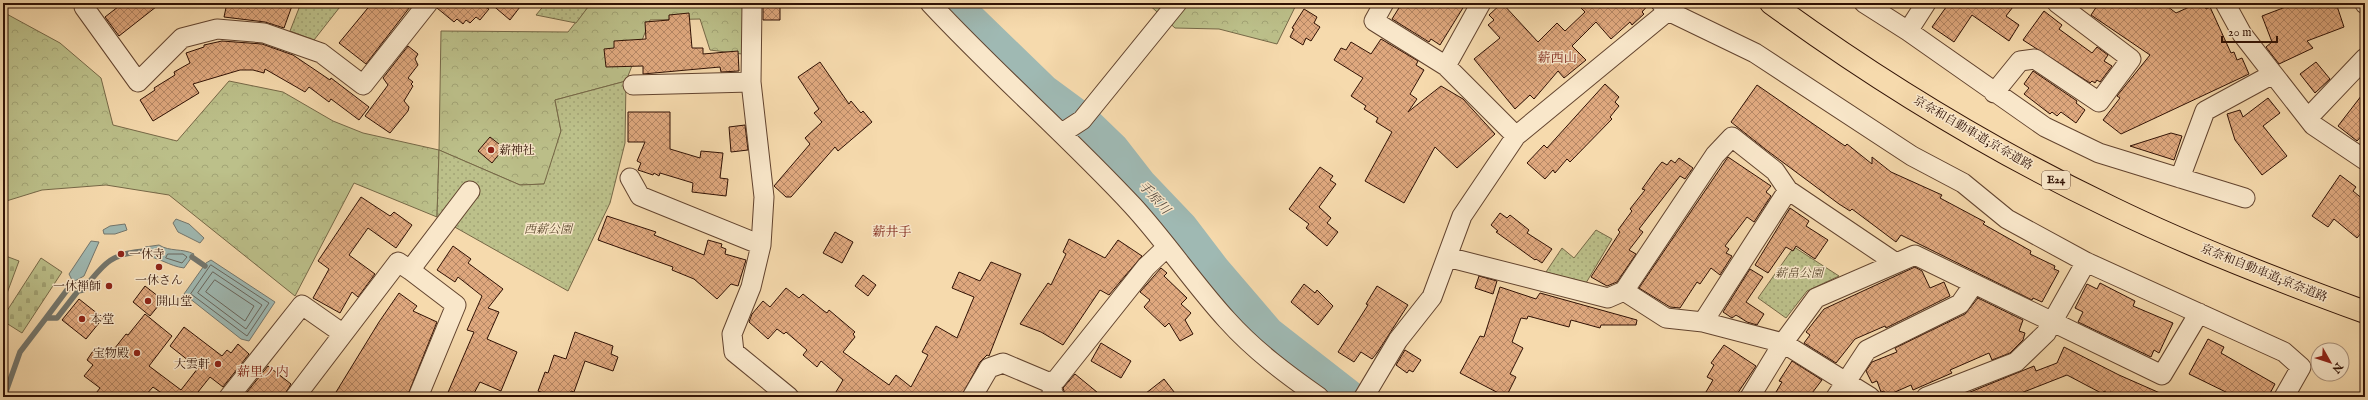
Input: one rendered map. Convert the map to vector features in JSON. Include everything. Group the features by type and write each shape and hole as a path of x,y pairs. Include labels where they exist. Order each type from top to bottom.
{"highway":[{"name":"京奈和自動車道;京奈道路","path":"1771,3 1808,30 1906,94 2046,175 2113,209 2245,266 2365,312"},
{"name":"京奈和自動車道;京奈道路","path":"1791,3 1911,86 2051,165 2187,231 2365,301"}],"street":[{"path":"89,3 84,7 138,82 182,38 217,29 264,33 321,53 363,85 428,3"},
{"path":"752,3 751,82 764,197 761,245 750,287 732,334 734,352 789,397"},
{"path":"930,3 958,34 1062,133 1134,207 1166,248 1233,326 1271,363 1320,397"},
{"path":"1062,133 1082,120 1177,3"},
{"path":"1384,3 1374,21 1446,66 1516,136"},
{"path":"1446,66 1481,3"},
{"path":"1864,3 1908,30 1994,93 2045,127 2099,153 2245,198"},
{"path":"1908,30 1926,3"},
{"path":"1994,93 2020,61 2034,59 2099,102 2131,59 2057,3"},
{"path":"2225,3 2242,34 2313,125 2365,160"},
{"path":"1364,397 1375,381 1398,340 1432,297 1462,216 1516,136 1665,7 1755,53 1912,156 1963,183 2007,220 2086,262 2284,352 2301,367 2284,397"},
{"path":"2308,118 2365,58"},
{"path":"2180,178 2205,111 2273,74"},
{"path":"633,85 751,82"},
{"path":"1447,257 1608,298 1624,291 1715,155 1732,137 1775,171 1788,190 1896,263"},
{"path":"630,178 640,196 761,245"},
{"path":"1703,322 1788,190"},
{"path":"410,270 470,191"},
{"path":"1054,389 1056,380 1146,267 1166,248"},
{"path":"1750,397 1783,343 1816,298 1915,255 2162,374 2199,313"},
{"path":"295,397 342,333 398,262 456,305 418,397"},
{"path":"1926,397 2016,362 2046,333 2086,262"},
{"path":"1840,390 1867,350 1960,304 1974,284"},
{"path":"1624,291 1666,318 1703,322 1783,343 1840,390 1870,397"},
{"path":"229,397 302,305 342,333"},
{"path":"972,397 989,368 1003,363 1048,382 1054,389"}],"green space":[{"path":"301,3 343,3 314,40 290,31"},
{"path":"546,3 591,3 576,23 536,15"},
{"path":"591,3 745,3 742,54 710,50 700,19 650,20 626,81 555,100 561,131 545,184 520,185 439,150 441,31 568,32"},
{"path":"1147,3 1297,3 1277,44 1219,29 1175,28"},
{"path":"3,12 60,43 101,78 113,125 177,141 229,81 283,92 333,121 363,133 439,150 437,217 354,183 295,296 169,195 106,185 42,190 3,202"},
{"name":"西薪公園","path":"626,81 625,143 610,203 568,291 437,217 439,150 520,185 544,184 561,131 555,100"},
{"path":"1596,230 1612,239 1586,283 1546,272 1562,248 1574,258"},
{"name":"薪畠公園","path":"1794,247 1839,276 1807,291 1786,318 1758,298"},
{"path":"3,255 19,261 3,304"},
{"path":"41,258 62,272 22,333 3,321 3,317"}],"water":[{"path":"176,219 189,224 204,238 200,243 178,232 173,223"},
{"path":"125,224 127,230 115,234 104,234 103,230 110,226"},
{"path":"91,241 99,242 84,276 73,282 69,274"},
{"path":"159,245 167,249 185,251 194,254 184,268 144,256 145,247"},
{"path":"211,260 275,302 249,341 241,339 184,294 206,263"}],"building":[{"path":"123,3 161,3 119,36 105,17"},
{"path":"227,3 293,3 284,28 265,22 224,17"},
{"path":"372,3 413,3 366,64 339,43"},
{"path":"439,3 489,3 485,7 489,9 480,20 476,17 470,23 466,20 463,24 457,19 454,22 437,8"},
{"path":"490,3 523,3 510,20"},
{"path":"763,3 780,3 780,20 763,20"},
{"path":"1402,3 1466,3 1440,45 1431,39 1429,42 1392,19"},
{"path":"1502,3 1538,42 1557,23 1565,31 1585,12 1576,3 1650,3 1642,12 1644,14 1632,25 1630,22 1611,39 1596,22 1572,46 1586,60 1564,78 1558,71 1534,99 1530,95 1515,109 1474,59 1500,38 1488,25 1494,20 1489,15"},
{"path":"1949,3 2016,3 2006,16 2019,25 2009,41 1972,15 1954,42 1932,27"},
{"path":"2099,3 2163,3 2176,13 2198,3 2203,3 2206,9 2210,7 2231,53 2234,52 2237,60 2242,58 2249,74 2121,134 2103,120 2120,98 2117,96 2150,55 2091,15"},
{"path":"2296,3 2336,3 2344,27 2307,41 2313,48 2279,64 2266,47 2272,42 2262,16"},
{"path":"1304,9 1317,17 1314,23 1320,27 1311,41 1306,38 1303,45 1290,37 1294,29 1292,28"},
{"path":"2044,11 2062,25 2059,29 2092,53 2097,47 2108,55 2104,61 2112,66 2100,82 2097,80 2095,83 2092,81 2090,83 2023,40"},
{"path":"689,13 692,48 703,48 703,54 738,51 739,71 721,72 720,67 643,74 643,66 606,67 604,49 614,48 614,41 646,39 645,22 669,20 669,15"},
{"path":"1381,39 1418,61 1416,65 1424,70 1410,94 1417,99 1408,112 1441,86 1463,99 1495,134 1457,168 1435,147 1404,203 1365,181 1392,132 1376,122 1378,118 1364,109 1366,106 1351,96 1363,78 1334,60 1341,48 1346,50 1351,42 1371,54"},
{"path":"222,41 262,44 293,55 330,80 331,78 369,107 359,120 331,99 329,102 309,87 305,92 265,69 264,73 253,70 240,70 193,84 199,93 153,121 140,100 155,90 154,88 175,75 174,72 190,63 186,53 204,47 204,45"},
{"path":"408,46 418,54 415,59 418,65 408,78 413,82 411,84 413,86 404,101 409,107 408,111 390,133 365,116 388,85 383,78"},
{"path":"820,62 849,104 851,101 861,113 863,111 872,122 838,151 835,147 791,197 786,197 774,186 810,144 805,138 822,122 814,113 819,109 798,77"},
{"path":"2316,62 2330,79 2315,93 2300,74"},
{"path":"2033,71 2077,101 2076,103 2085,110 2076,123 2061,112 2057,116 2052,112 2050,114 2024,94 2029,88 2024,84"},
{"path":"1605,84 1619,97 1615,102 1619,106 1610,117 1612,119 1570,162 1567,159 1555,173 1553,170 1545,179 1527,163 1544,145 1547,148"},
{"path":"1757,85 1845,146 1847,144 1872,164 1872,157 1891,172 1942,195 1940,198 1985,222 1983,224 2031,251 2030,254 2055,266 2054,269 2059,271 2042,302 2033,298 2032,300 1901,235 1896,242 1852,209 1850,211 1839,204 1765,149 1731,122"},
{"path":"2365,91 2365,132 2357,141 2338,126"},
{"path":"2268,98 2280,113 2263,126 2287,156 2262,175 2235,140 2227,114 2240,110 2243,117"},
{"path":"628,112 670,112 670,149 700,158 701,151 723,153 720,178 728,179 726,196 692,192 693,183 660,173 659,176 654,173 653,175 638,170 641,163 637,161 645,142 628,142"},
{"path":"745,125 748,150 731,152 729,127"},
{"path":"2171,133 2182,136 2174,160 2130,146"},
{"name":"薪神社","path":"490,137 504,148 492,163 478,151"},
{"path":"1728,157 1771,186 1766,192 1771,196 1754,222 1747,217 1725,246 1729,249 1726,253 1732,256 1720,275 1711,268 1700,284 1697,282 1680,308 1670,307 1639,288"},
{"path":"1679,158 1693,168 1685,179 1680,176 1639,229 1643,232 1629,250 1636,254 1617,282 1607,286 1591,277 1620,232 1618,230 1632,211 1630,209 1645,190 1642,189 1657,168 1662,162 1667,165 1671,160 1675,163"},
{"path":"1320,167 1333,176 1330,180 1336,184 1319,207 1331,218 1327,223 1338,232 1327,246 1306,228 1309,224 1289,209"},
{"path":"2340,175 2356,187 2353,191 2365,201 2365,228 2357,238 2334,219 2328,227 2312,216"},
{"path":"361,197 390,216 394,212 412,225 396,248 368,228 349,255 375,274 358,297 352,292 340,313 313,298 329,269 318,261"},
{"path":"1790,208 1809,221 1806,226 1828,240 1815,259 1796,246 1793,251 1786,247 1768,273 1755,265"},
{"path":"1500,213 1507,218 1510,215 1529,230 1527,233 1552,249 1542,263 1536,259 1535,260 1496,232 1498,231 1491,225"},
{"path":"607,216 656,232 654,235 704,255 708,240 722,244 721,247 726,249 725,254 746,260 738,286 731,284 717,299 694,279 672,270 673,267 598,240"},
{"path":"835,232 853,242 842,263 823,253"},
{"path":"1069,239 1105,258 1118,240 1142,256 1109,295 1100,290 1063,345 1041,332 1020,324 1048,283 1051,285 1066,254 1063,252"},
{"path":"453,246 471,259 468,263 503,289 488,308 499,312 487,339 517,352 501,391 480,382 472,397 446,397 474,332 467,330 482,296 458,277 455,282 437,270"},
{"path":"991,262 1021,274 989,356 987,355 980,362 961,397 833,397 843,380 821,361 817,367 803,355 807,350 786,332 784,334 777,329 768,339 749,322 752,314 763,301 770,307 786,288 799,298 803,294 827,313 829,310 855,332 853,334 855,337 843,352 889,385 896,375 911,387 928,355 922,352 936,326 957,338 974,297 952,288 959,272 980,281"},
{"path":"1915,267 1922,271 1930,288 1944,282 1950,296 1886,328 1885,326 1855,339 1836,363 1804,343 1810,335 1806,332 1824,309"},
{"path":"1161,268 1167,273 1164,276 1187,298 1181,304 1191,313 1185,320 1193,334 1180,341 1169,323 1165,327 1144,307 1150,300 1140,292"},
{"path":"1750,269 1763,277 1746,302 1764,314 1757,325 1747,322 1736,315 1732,318 1723,312"},
{"path":"863,275 876,285 868,296 855,286"},
{"path":"1479,276 1497,281 1493,294 1475,288"},
{"path":"2100,283 2135,301 2133,306 2173,323 2159,353 2154,350 2151,357 2078,322 2083,312 2075,308 2087,284 2097,289"},
{"path":"1304,284 1315,293 1317,290 1333,306 1318,325 1291,302"},
{"name":"開山堂","path":"145,286 163,300 150,316 133,302"},
{"path":"1377,286 1408,305 1372,359 1361,352 1354,362 1338,352 1368,305 1366,304"},
{"path":"1500,287 1536,299 1540,293 1637,320 1636,325 1601,325 1600,328 1571,320 1569,327 1528,316 1527,319 1521,318 1512,342 1523,348 1510,374 1516,377 1506,397 1460,373 1480,336 1484,337"},
{"path":"399,293 417,306 413,311 437,322 407,397 333,397 379,322"},
{"path":"1978,298 2023,320 2019,331 2025,333 2023,340 2010,353 1992,360 1989,353 1950,370 1952,373 1913,390 1911,385 1886,396 1884,391 1881,392 1877,381 1872,383 1866,371 1872,362 1897,352 1895,348 1965,314"},
{"name":"本堂","path":"79,299 103,318 86,339 62,320"},
{"path":"145,314 172,336 149,366 181,390 198,368 170,346 184,327 222,356 227,350 231,353 238,344 249,354 223,387 210,377 194,397 167,397 153,387 144,397 93,397 100,388 84,376 93,365 87,360 95,348 107,358 126,334 128,335"},
{"path":"575,332 613,346 611,354 618,357 613,371 585,361 574,392 571,391 569,397 554,397 538,391 545,372 548,373 554,355 566,359"},
{"path":"2208,339 2224,347 2221,353 2275,384 2268,397 2236,397 2189,374"},
{"path":"1101,343 1131,361 1121,378 1091,361"},
{"path":"1724,345 1756,366 1735,397 1703,397 1713,380 1707,377 1714,365 1711,363"},
{"path":"2064,347 2119,375 2169,397 2122,397 2110,392 2109,394 2104,391 2103,394 2067,375 2011,397 1958,397 2034,366 2036,371 2057,363"},
{"path":"1405,350 1421,360 1413,372 1409,370 1407,373 1396,365"},
{"path":"1792,361 1822,380 1809,397 1773,397 1782,382 1779,381"},
{"path":"268,366 291,384 283,397 243,397"},
{"path":"1075,374 1103,397 1066,397 1063,388"},
{"path":"1164,379 1178,397 1141,397"}],"waterway":[{"name":"手原川","path":"953,3 1044,91 1082,119 1112,148 1140,184 1182,228 1214,270 1268,333 1350,397"},
{"path":"4,397 20,352 46,318 57,318 78,291 83,290 108,262 123,254 145,251"},
{"path":"192,257 205,266"},
{"path":"46,318 73,282"}],"place":[{"name":"薪神社","path":"491,150"},
{"name":"一休寺","path":"121,254"},
{"name":"一休さん","path":"159,267"},
{"name":"一休禅師","path":"109,286"},
{"name":"開山堂","path":"148,301"},
{"name":"本堂","path":"82,319"},
{"name":"宝物殿","path":"137,353"},
{"name":"大雲軒","path":"218,364"}],"district":[{"name":"薪西山","path":"1557,58"},
{"name":"薪井手","path":"892,232"},
{"name":"薪里ノ内","path":"263,372"}]}
